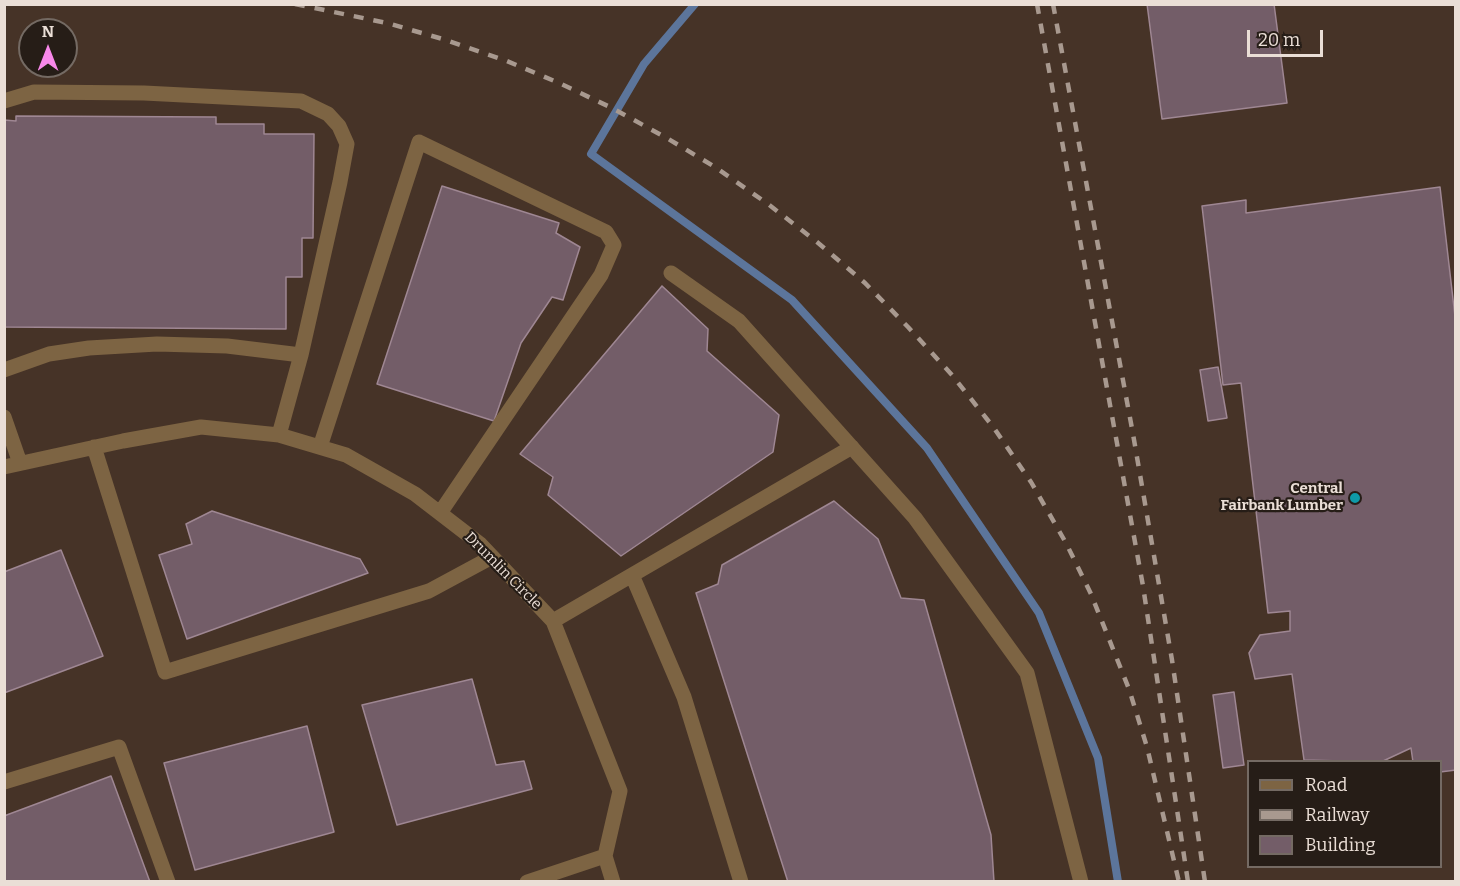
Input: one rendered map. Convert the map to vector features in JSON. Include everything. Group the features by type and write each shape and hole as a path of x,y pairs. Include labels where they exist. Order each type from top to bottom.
{"street":[{"path":"4,100 34,92 144,93 300,101 328,114 339,126 347,144 300,355 279,435"},
{"path":"320,447 419,142 606,232 614,246 601,275 440,513"},
{"path":"671,273 739,321 852,447 915,518 1027,673 1081,882"},
{"path":"4,370 49,354 89,348 158,344 227,345 300,355"},
{"path":"4,417 20,463"},
{"name":"Drumlin Circle","path":"4,467 201,427 279,435 346,455 416,494 480,544 553,621 620,791 605,856"},
{"path":"94,447 165,672 429,591 492,557"},
{"path":"553,621 852,447"},
{"path":"632,575 684,698 741,882"},
{"path":"4,782 119,747 168,882"},
{"path":"527,882 605,856 613,882"}],"building":[{"path":"1147,4 1274,4 1287,103 1162,119"},
{"path":"16,116 216,117 216,124 264,124 264,134 314,134 313,238 302,238 302,277 286,277 286,329 4,327 4,120 16,121"},
{"path":"442,186 559,223 556,233 580,247 563,300 552,297 521,343 494,421 377,384"},
{"name":"Central Fairbank Lumber","path":"1440,187 1456,325 1456,770 1442,772 1442,760 1413,760 1411,748 1385,760 1304,760 1292,674 1255,679 1249,653 1260,635 1290,631 1290,611 1268,613 1241,383 1223,385 1202,206 1246,200 1246,213"},
{"path":"662,286 708,329 707,351 779,415 773,452 621,556 548,495 553,477 520,454"},
{"path":"1218,367 1227,418 1208,421 1200,370"},
{"path":"834,501 878,539 901,598 924,600 991,835 994,882 788,882 696,593 718,584 722,565"},
{"path":"212,511 360,559 368,573 187,639 159,555 192,544 186,524"},
{"path":"61,550 103,656 4,693 4,572"},
{"path":"472,679 496,765 524,761 532,789 397,825 362,705"},
{"path":"1234,692 1244,765 1223,768 1213,695"},
{"path":"307,726 334,832 195,870 164,763"},
{"path":"111,776 150,882 4,882 4,816"}],"waterway":[{"path":"695,4 644,64 591,154 792,300 927,448 1039,613 1098,758 1118,882"}],"railway":[{"path":"295,4 387,23 446,40 507,61 610,107 715,167 768,204 865,283 952,375 994,428 1031,482 1066,543 1091,594 1129,689 1147,747 1179,882"},
{"path":"1037,4 1143,586 1188,882"},
{"path":"1053,4 1133,434 1172,660 1205,882"}],"place":[{"name":"Central Fairbank Lumber","path":"1355,498"}]}
